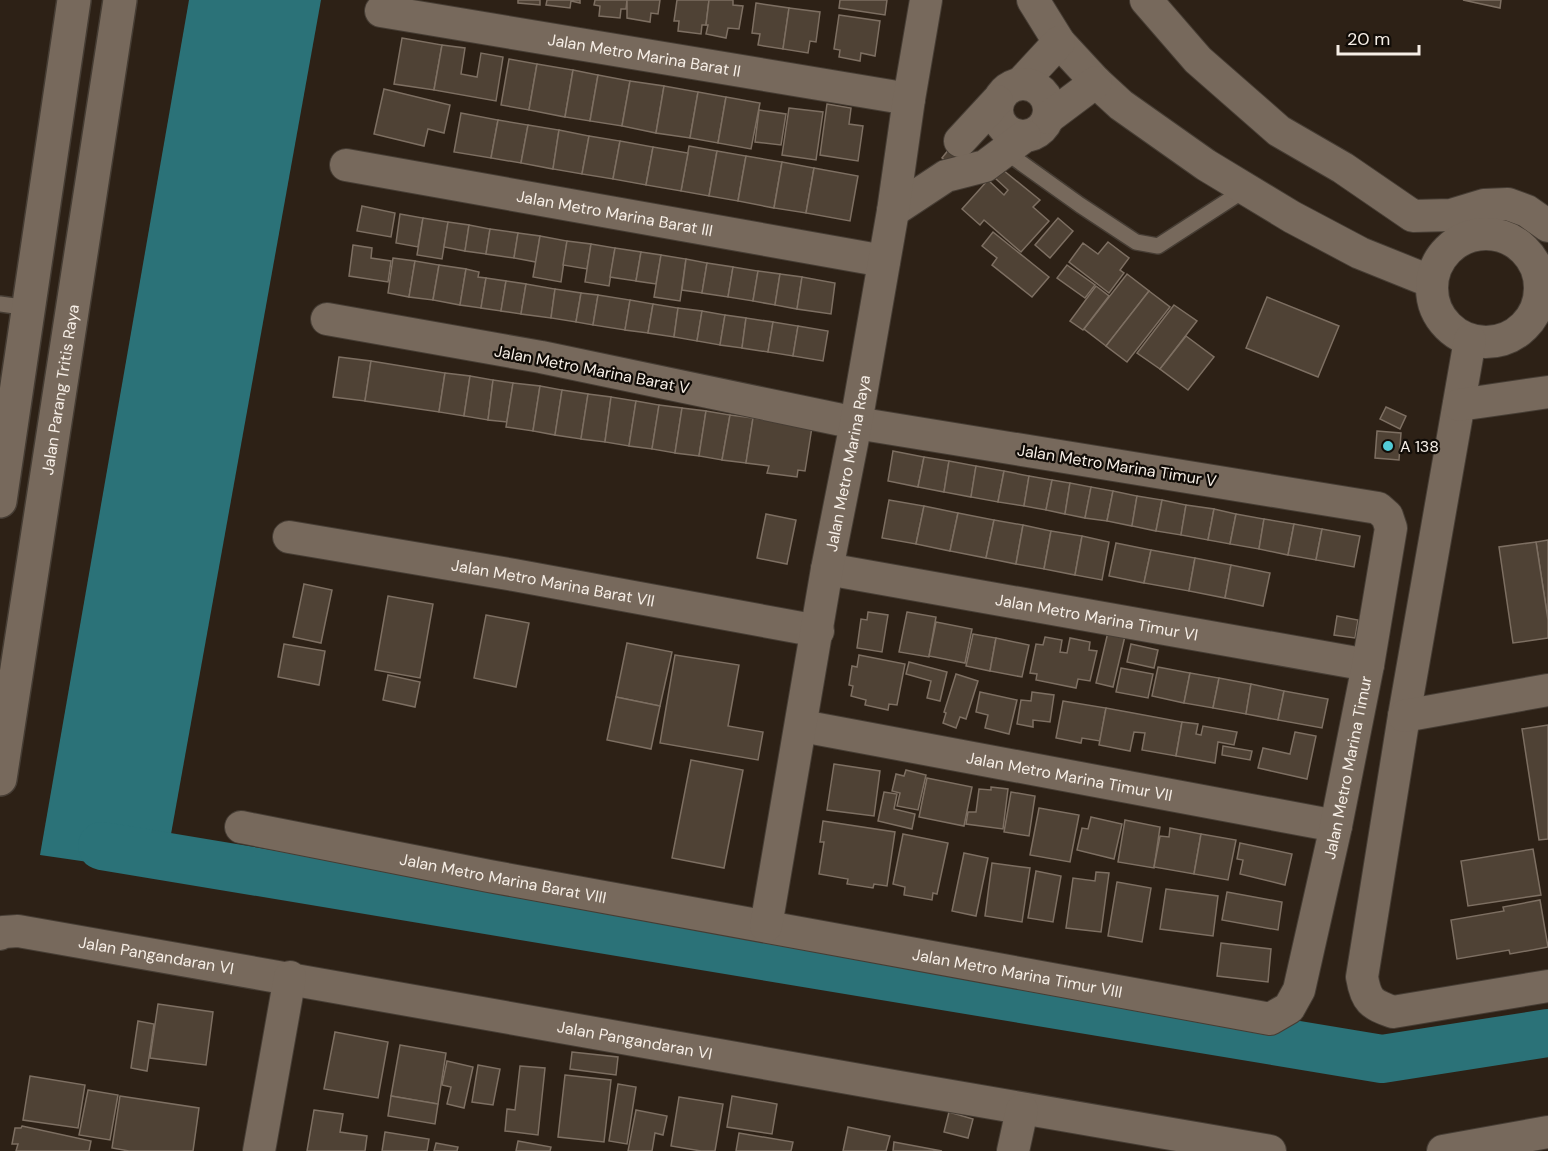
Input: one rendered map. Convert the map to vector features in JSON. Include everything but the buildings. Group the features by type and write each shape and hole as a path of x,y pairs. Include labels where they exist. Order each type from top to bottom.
{"street":[{"path":"0,501 14,306 75,0"},
{"name":"Jalan Parang Tritis Raya","path":"0,779 120,0"},
{"name":"Jalan Metro Marina Raya","path":"766,926 802,726 827,569 856,423 893,211 926,0"},
{"path":"1033,0 1059,42 1121,105 1206,165 1360,254 1432,282"},
{"path":"1146,0 1198,60 1279,131 1342,168 1413,216 1451,215 1484,205 1508,204 1527,211 1548,226"},
{"name":"Jalan Metro Marina Barat II","path":"381,11 909,99"},
{"path":"893,211 952,160 1009,92 1059,42"},
{"path":"952,160 985,166 1096,82"},
{"path":"1031,85 1040,89 1047,98 1049,108 1026,135 1014,135 1005,129 999,122 996,111 1009,92 1031,85"},
{"name":"Jalan Metro Marina Barat III","path":"346,165 884,261"},
{"path":"1480,234 1504,237 1525,249 1538,270 1544,294 1528,323 1516,333 1502,340 1486,342 1470,340 1448,327 1435,306 1432,282 1440,259 1457,242 1480,234"},
{"name":"Jalan Metro Marina Barat V","path":"327,319 542,357 856,423"},
{"path":"1470,340 1404,716 1362,977 1365,996 1376,1005 1393,1012 1548,986"},
{"path":"1459,405 1548,392"},
{"name":"Jalan Metro Marina Timur V","path":"856,423 1378,508"},
{"name":"Jalan Metro Marina Timur","path":"1270,1019 1289,1008 1299,990 1336,826 1368,665 1391,528 1387,516 1378,508"},
{"name":"Jalan Metro Marina Barat VII","path":"289,537 514,575 818,631"},
{"name":"Jalan Metro Marina Timur VI","path":"827,569 1368,665"},
{"path":"1404,716 1548,690"},
{"name":"Jalan Metro Marina Timur VII","path":"802,726 1336,826"},
{"name":"Jalan Metro Marina Barat VIII","path":"241,827 489,876 766,926"},
{"name":"Jalan Metro Marina Timur VIII","path":"766,926 1270,1019"},
{"name":"Jalan Pangandaran VI","path":"0,934 18,931 290,977 1022,1110 1270,1151"},
{"path":"260,1151 290,977"},
{"path":"1013,1151 1022,1110"},
{"path":"1443,1151 1548,1132"}],"lane":[{"path":"1026,135 1080,206 1136,242 1158,246 1246,189"}],"water":[{"path":"189,0 321,0 164,873 40,855"}],"waterway":[{"path":"102,846 1382,1059 1548,1033"}],"place":[{"name":"A 138","path":"1388,446"}]}
